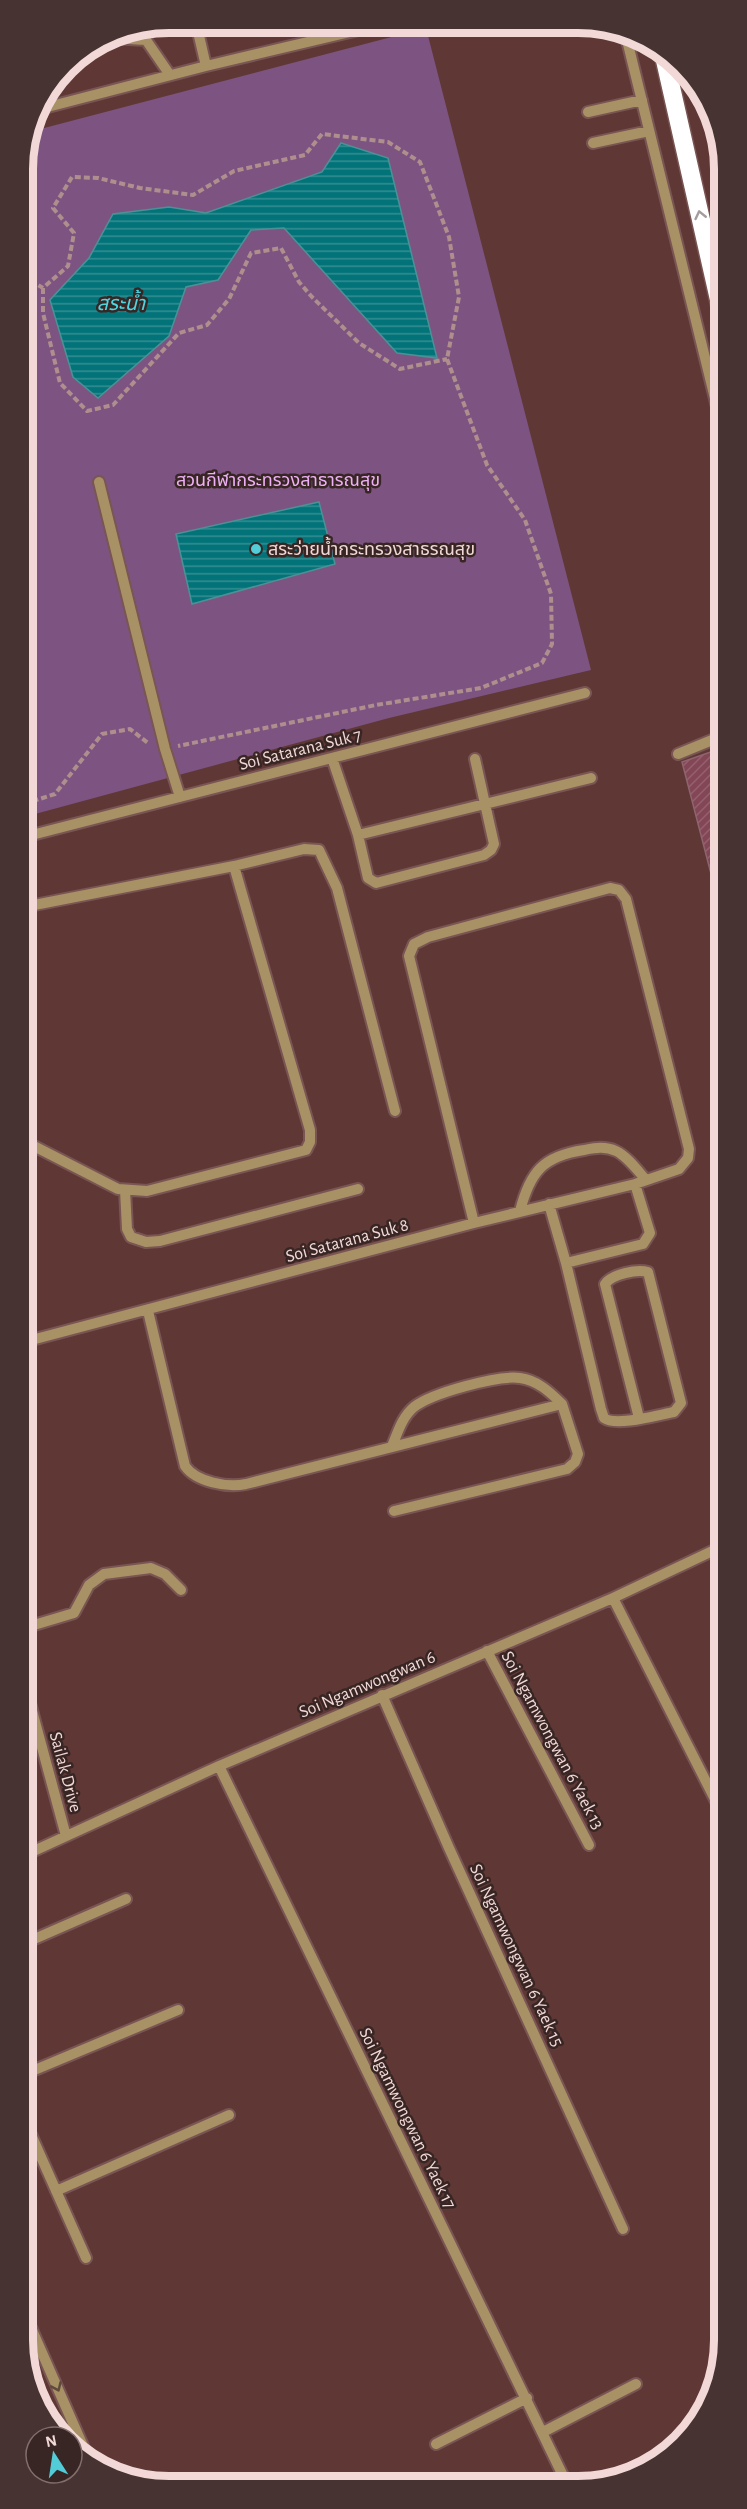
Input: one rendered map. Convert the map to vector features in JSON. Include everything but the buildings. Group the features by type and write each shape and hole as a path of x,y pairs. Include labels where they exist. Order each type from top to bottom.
{"highway":[{"path":"666,66 714,278"}],"street":[{"path":"198,33 206,66"},
{"path":"48,107 346,33"},
{"path":"132,38 147,40 170,75"},
{"path":"628,42 714,395"},
{"path":"588,112 642,100"},
{"path":"593,142 649,131"},
{"path":"99,482 165,749 180,796"},
{"name":"Soi Satarana Suk 7","path":"33,835 585,693"},
{"path":"678,754 714,739"},
{"path":"332,758 371,881 376,883 484,855 492,850 494,844 475,759"},
{"path":"358,835 591,778"},
{"path":"33,905 234,866 304,849 319,850 337,888 395,1111"},
{"path":"33,1146 118,1189 147,1191 306,1150 310,1142 309,1130 234,866"},
{"name":"Soi Satarana Suk 8","path":"33,1340 520,1211 640,1182 679,1169 688,1158 687,1141 626,899 619,890 609,888 428,937 414,944 409,956 474,1223"},
{"path":"520,1211 526,1187 538,1170 551,1158 599,1147 618,1151 640,1182 650,1233 648,1239 643,1244 566,1263"},
{"path":"125,1190 127,1229 131,1237 146,1242 160,1241 358,1189"},
{"path":"549,1204 604,1418 614,1422 639,1418 674,1412 681,1403 648,1272 639,1270 608,1280 605,1284 639,1418"},
{"path":"148,1311 185,1466 196,1477 236,1486 562,1404"},
{"path":"392,1446 402,1420 414,1407 432,1396 501,1378 520,1378 536,1383 562,1404 578,1454 575,1462 567,1469 394,1511"},
{"name":"Soi Ngamwongwan 6","path":"33,1851 219,1766 613,1598 714,1550"},
{"path":"33,1625 74,1613 89,1585 104,1574 151,1568 165,1574 181,1590"},
{"path":"613,1598 714,1797"},
{"name":"Soi Ngamwongwan 6 Yaek 13","path":"487,1651 589,1845"},
{"name":"Soi Ngamwongwan 6 Yaek 15","path":"382,1695 623,2229"},
{"name":"Sailak Drive","path":"33,1714 66,1836"},
{"name":"Soi Ngamwongwan 6 Yaek 17","path":"219,1766 563,2476"},
{"path":"33,1940 126,1899"},
{"path":"33,2071 178,2010"},
{"path":"56,2191 230,2115"},
{"path":"33,2139 86,2258"},
{"path":"33,2332 83,2445"},
{"path":"543,2432 636,2384"},
{"path":"436,2444 527,2398"}],"path":[{"path":"33,801 55,794 102,734 130,729 147,742 165,749 376,705 481,688 542,663 552,644 551,594 525,520 487,465 447,359 459,297 449,237 420,162 388,142 322,134 304,155 234,171 193,195 140,188 98,178 72,177 53,208 74,234 68,266 43,288 43,313 60,383 87,411 113,405 179,333 207,325 229,299 251,253 281,248 299,282 359,343 400,369 447,359"},
{"path":"33,282 43,288"}],"green space":[{"name":"สวนกีฬากระทรวงสาธารณสุข","path":"407,33 427,33 591,670 389,718 33,815 33,160 39,129"}],"water":[{"name":"สระน้ำ","path":"341,143 388,158 437,358 397,353 284,228 251,230 218,280 186,287 169,336 98,398 73,377 50,300 89,258 113,214 169,207 206,213 322,172"},
{"name":"สระว่ายน้ำกระทรวงสาธรณสุข","path":"319,502 335,564 192,604 176,534"}],"place":[{"name":"สระว่ายน้ำกระทรวงสาธรณสุข","path":"256,549"}]}
